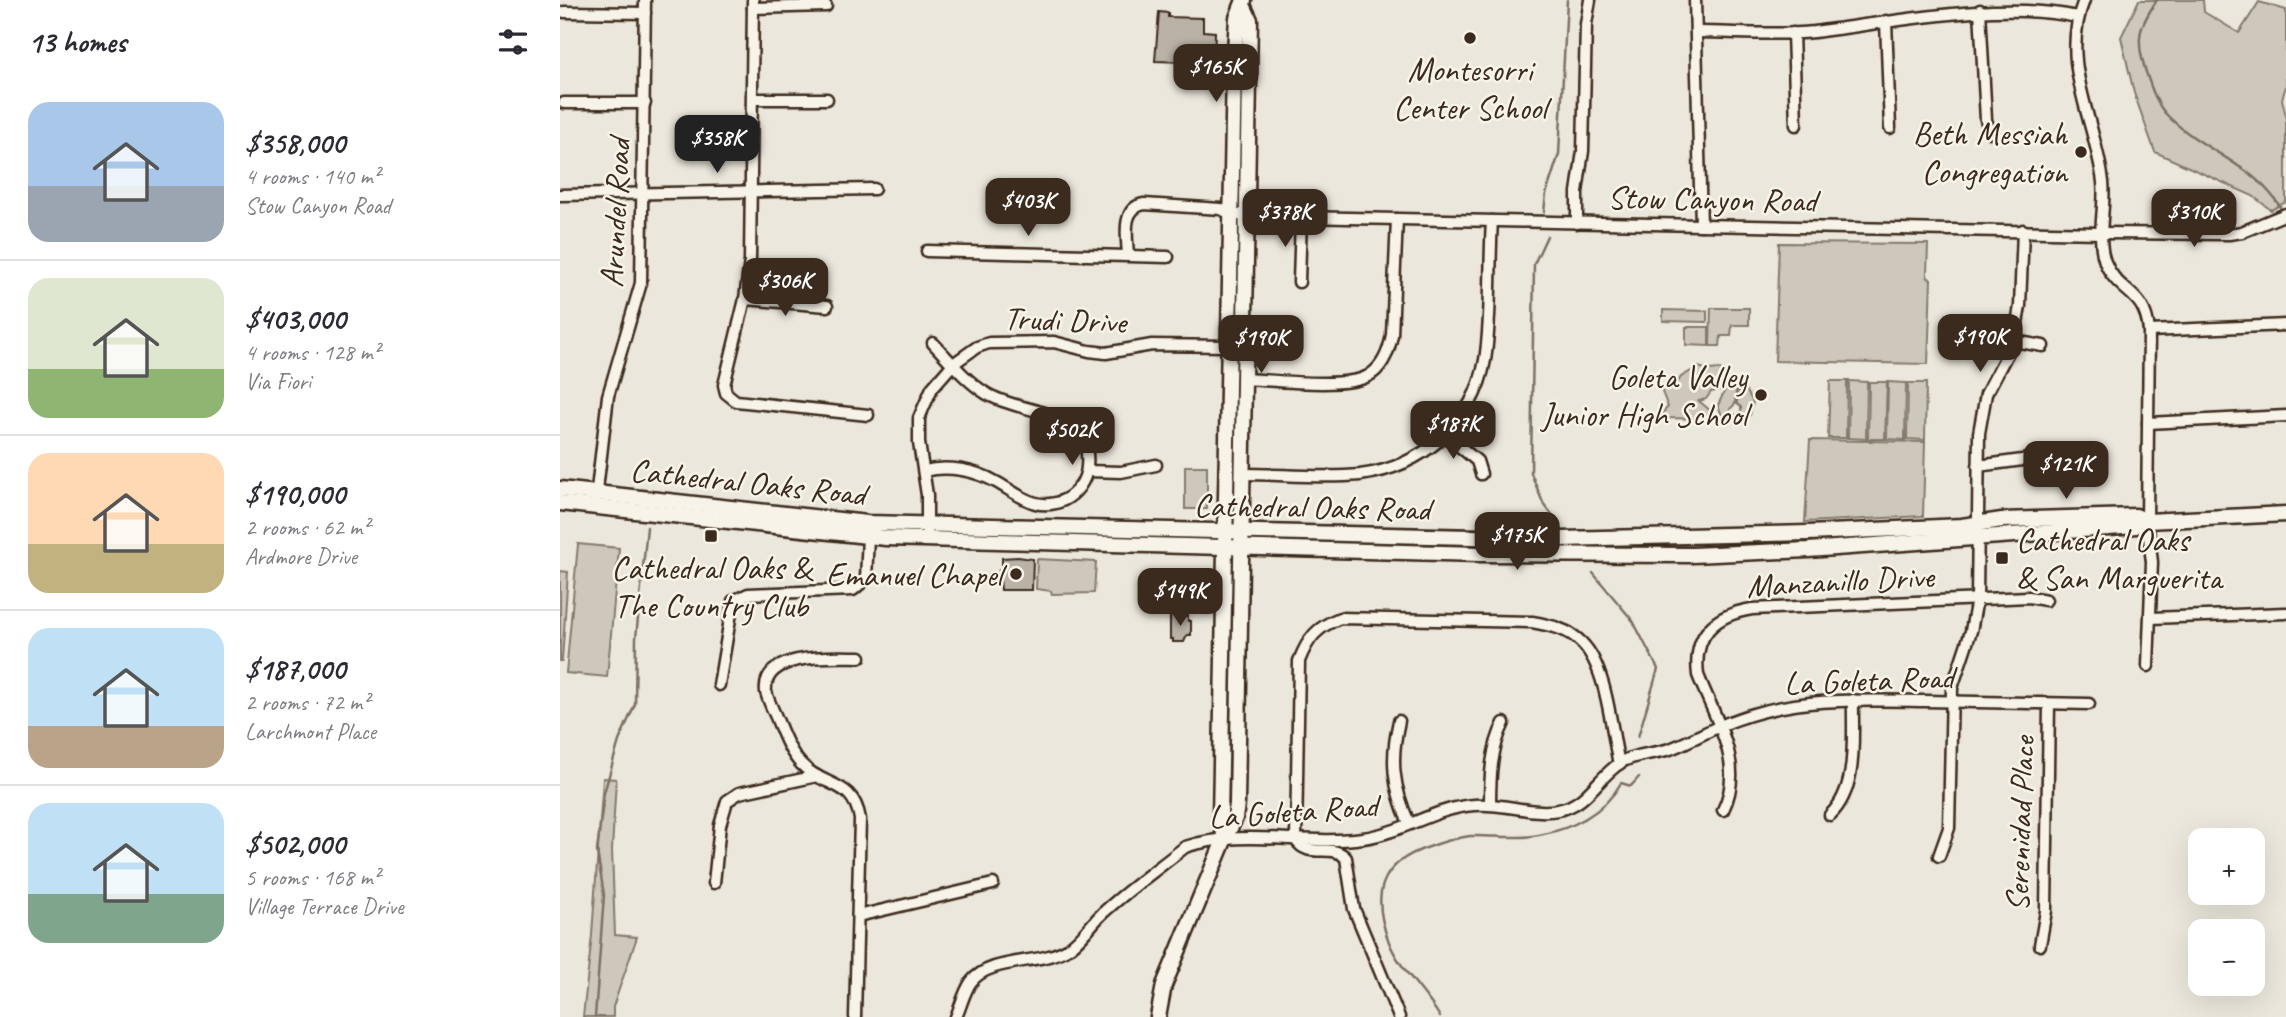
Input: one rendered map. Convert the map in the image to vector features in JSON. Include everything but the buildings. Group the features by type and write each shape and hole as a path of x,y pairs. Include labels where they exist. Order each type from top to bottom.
{"main road":[{"path":"1224,838 1220,818 1227,346 1250,20 1243,3"},
{"path":"1158,1017 1164,985 1224,838 1235,818 1237,804 1243,379 1238,215"},
{"name":"Cathedral Oaks Road","path":"560,489 596,500 867,536 927,532 1241,532 1561,539 1679,538 2136,516 2147,521"},
{"name":"Cathedral Oaks Road","path":"560,503 596,500 841,521 927,532 1226,548 1480,554 1692,555 1808,550 2136,526 2147,521 2286,514"}],"street":[{"name":"Arundel Road","path":"596,500 608,396 641,283 645,0"},
{"path":"1577,223 1577,192 1584,151 1586,24 1590,0"},
{"path":"1695,0 1701,225"},
{"path":"2084,0 2077,17 2074,50 2101,167 2102,251 2108,270 2146,310 2149,331 2147,521 2152,562 2148,666"},
{"path":"826,6 753,4 750,261 745,299 724,385 726,393 732,399 868,415"},
{"path":"1696,32 1793,33 1980,9 2046,9 2077,17"},
{"path":"1980,9 1986,120 1990,132"},
{"path":"565,12 645,13"},
{"path":"1886,21 1890,128"},
{"path":"1793,33 1797,125"},
{"path":"753,99 827,99"},
{"path":"564,103 645,103"},
{"path":"560,195 874,189"},
{"name":"Stow Canyon Road","path":"1128,255 1128,219 1135,206 1144,204 1195,206 1220,209 1238,215 1301,218 2102,233 2229,234 2282,217"},
{"path":"1299,282 1301,218"},
{"path":"1243,379 1345,383 1368,377 1377,370 1389,350 1392,335 1397,219"},
{"path":"1242,474 1339,476 1374,472 1421,455 1446,435 1468,406 1485,361 1492,221"},
{"path":"1939,856 1949,828 1951,702 1957,670 1972,631 1977,599 1979,433 1986,394 2014,341 2020,306 2023,230"},
{"path":"927,251 1168,257"},
{"path":"745,299 827,306"},
{"path":"2149,331 2286,325"},
{"path":"1981,330 2014,341 2043,346"},
{"name":"Trudi Drive","path":"927,532 919,418 932,388 953,365 977,347 989,343 1054,342 1106,353 1152,345 1227,346"},
{"path":"924,471 943,468 979,474 1023,500 1044,505 1064,500 1074,493 1087,471 1086,447 1076,428 1065,419 1019,408 995,398 973,384 933,343"},
{"path":"2148,423 2286,416"},
{"path":"1446,435 1477,461 1481,474"},
{"path":"1978,466 2030,459 2045,453"},
{"path":"1087,471 1121,472 1156,465"},
{"path":"719,685 729,611 733,600 748,594 853,590 866,579 867,536"},
{"name":"Manzanillo Drive","path":"1723,810 1732,790 1733,763 1698,675 1696,660 1705,634 1722,617 1752,609 2029,597 2046,600"},
{"path":"2151,618 2286,613"},
{"path":"1399,1017 1354,909 1346,858 1336,850 1307,850 1296,840 1299,661 1311,635 1321,626 1340,618 1532,622 1561,629 1583,643 1595,663 1604,691 1619,764"},
{"path":"855,1017 860,819 858,805 852,795 817,776 790,750 766,694 769,677 775,669 817,657 860,657"},
{"name":"La Goleta Road","path":"956,1017 969,985 976,976 986,970 1066,950 1076,943 1107,909 1185,847 1224,838 1362,838 1454,807 1490,804 1557,811 1588,796 1619,764 1672,748 1718,726 1778,707 1824,700 2089,704"},
{"path":"1830,815 1839,807 1849,773 1853,700"},
{"name":"Serenidad Place","path":"2040,946 2046,911 2049,704"},
{"path":"1399,722 1394,749 1394,777 1397,795 1409,823"},
{"path":"1490,804 1493,756 1497,737 1504,723"},
{"path":"714,883 720,825 727,801 739,793 817,776"},
{"path":"858,916 993,884"}],"shaded area":[{"path":"2139,0 2203,0 2204,12 2239,33 2259,2 2286,10 2286,86 2282,99 2286,116 2286,202 2271,210 2253,196 2155,152 2134,93 2121,37"},
{"path":"1779,243 1928,244 1927,274 1931,279 1928,364 1775,361"},
{"path":"1711,308 1749,308 1749,325 1732,325 1731,336 1721,336 1720,346 1710,346"},
{"path":"1663,310 1707,311 1707,322 1663,321"},
{"path":"1686,327 1709,327 1709,346 1686,345"},
{"path":"1698,367 1720,369 1728,377 1725,389 1711,392 1706,399 1699,401 1712,412 1712,419 1662,418 1662,413 1668,407 1662,392 1664,385 1670,382 1676,385 1681,377"},
{"path":"1830,381 1847,381 1846,438 1828,438"},
{"path":"1849,381 1867,382 1866,439 1848,438"},
{"path":"1869,382 1887,382 1885,439 1868,439"},
{"path":"1888,382 1906,383 1905,440 1887,439"},
{"path":"1908,383 1926,383 1925,440 1907,439"},
{"path":"1742,388 1736,391 1731,414 1737,415 1741,412 1741,407 1737,404 1737,392 1746,390 1753,402 1750,415 1738,422 1722,416 1718,405 1725,390"},
{"path":"1810,440 1925,442 1923,516 1805,522"},
{"path":"1185,466 1207,466 1207,509 1185,509"},
{"path":"578,544 619,548 607,677 566,673"},
{"path":"1037,559 1096,562 1094,593 1052,594 1051,591 1036,589"},
{"path":"560,571 568,572 562,661 560,661"},
{"path":"603,778 616,779 612,850 615,935 637,937 613,1007 613,1017 583,1017 592,935"}],"waterway":[{"path":"1544,212 1546,194 1559,154 1567,0"},
{"path":"2157,0 2140,33 2140,49 2158,103 2179,126 2259,182 2283,212"},
{"path":"1547,236 1534,264 1531,473 1543,503 1557,521"},
{"path":"595,1017 604,895 597,851 604,793 619,741 635,704 636,638 647,527"},
{"path":"1593,573 1633,621 1658,669 1638,737"},
{"path":"1440,1017 1400,962 1389,942 1381,910 1381,896 1390,872 1412,854 1454,839 1470,836 1530,836 1563,829 1596,811 1606,803 1621,783 1631,786 1639,777"}],"place":[{"name":"Montesorri Center School","path":"1470,38"},
{"name":"Beth Messiah Congregation","path":"2081,152"},
{"name":"Goleta Valley Junior High School","path":"1761,395"},
{"name":"Cathedral Oaks & The Country Club","path":"711,536"},
{"name":"Cathedral Oaks & San Marguerita","path":"2002,558"},
{"name":"Emanuel Chapel","path":"1016,574"}]}
